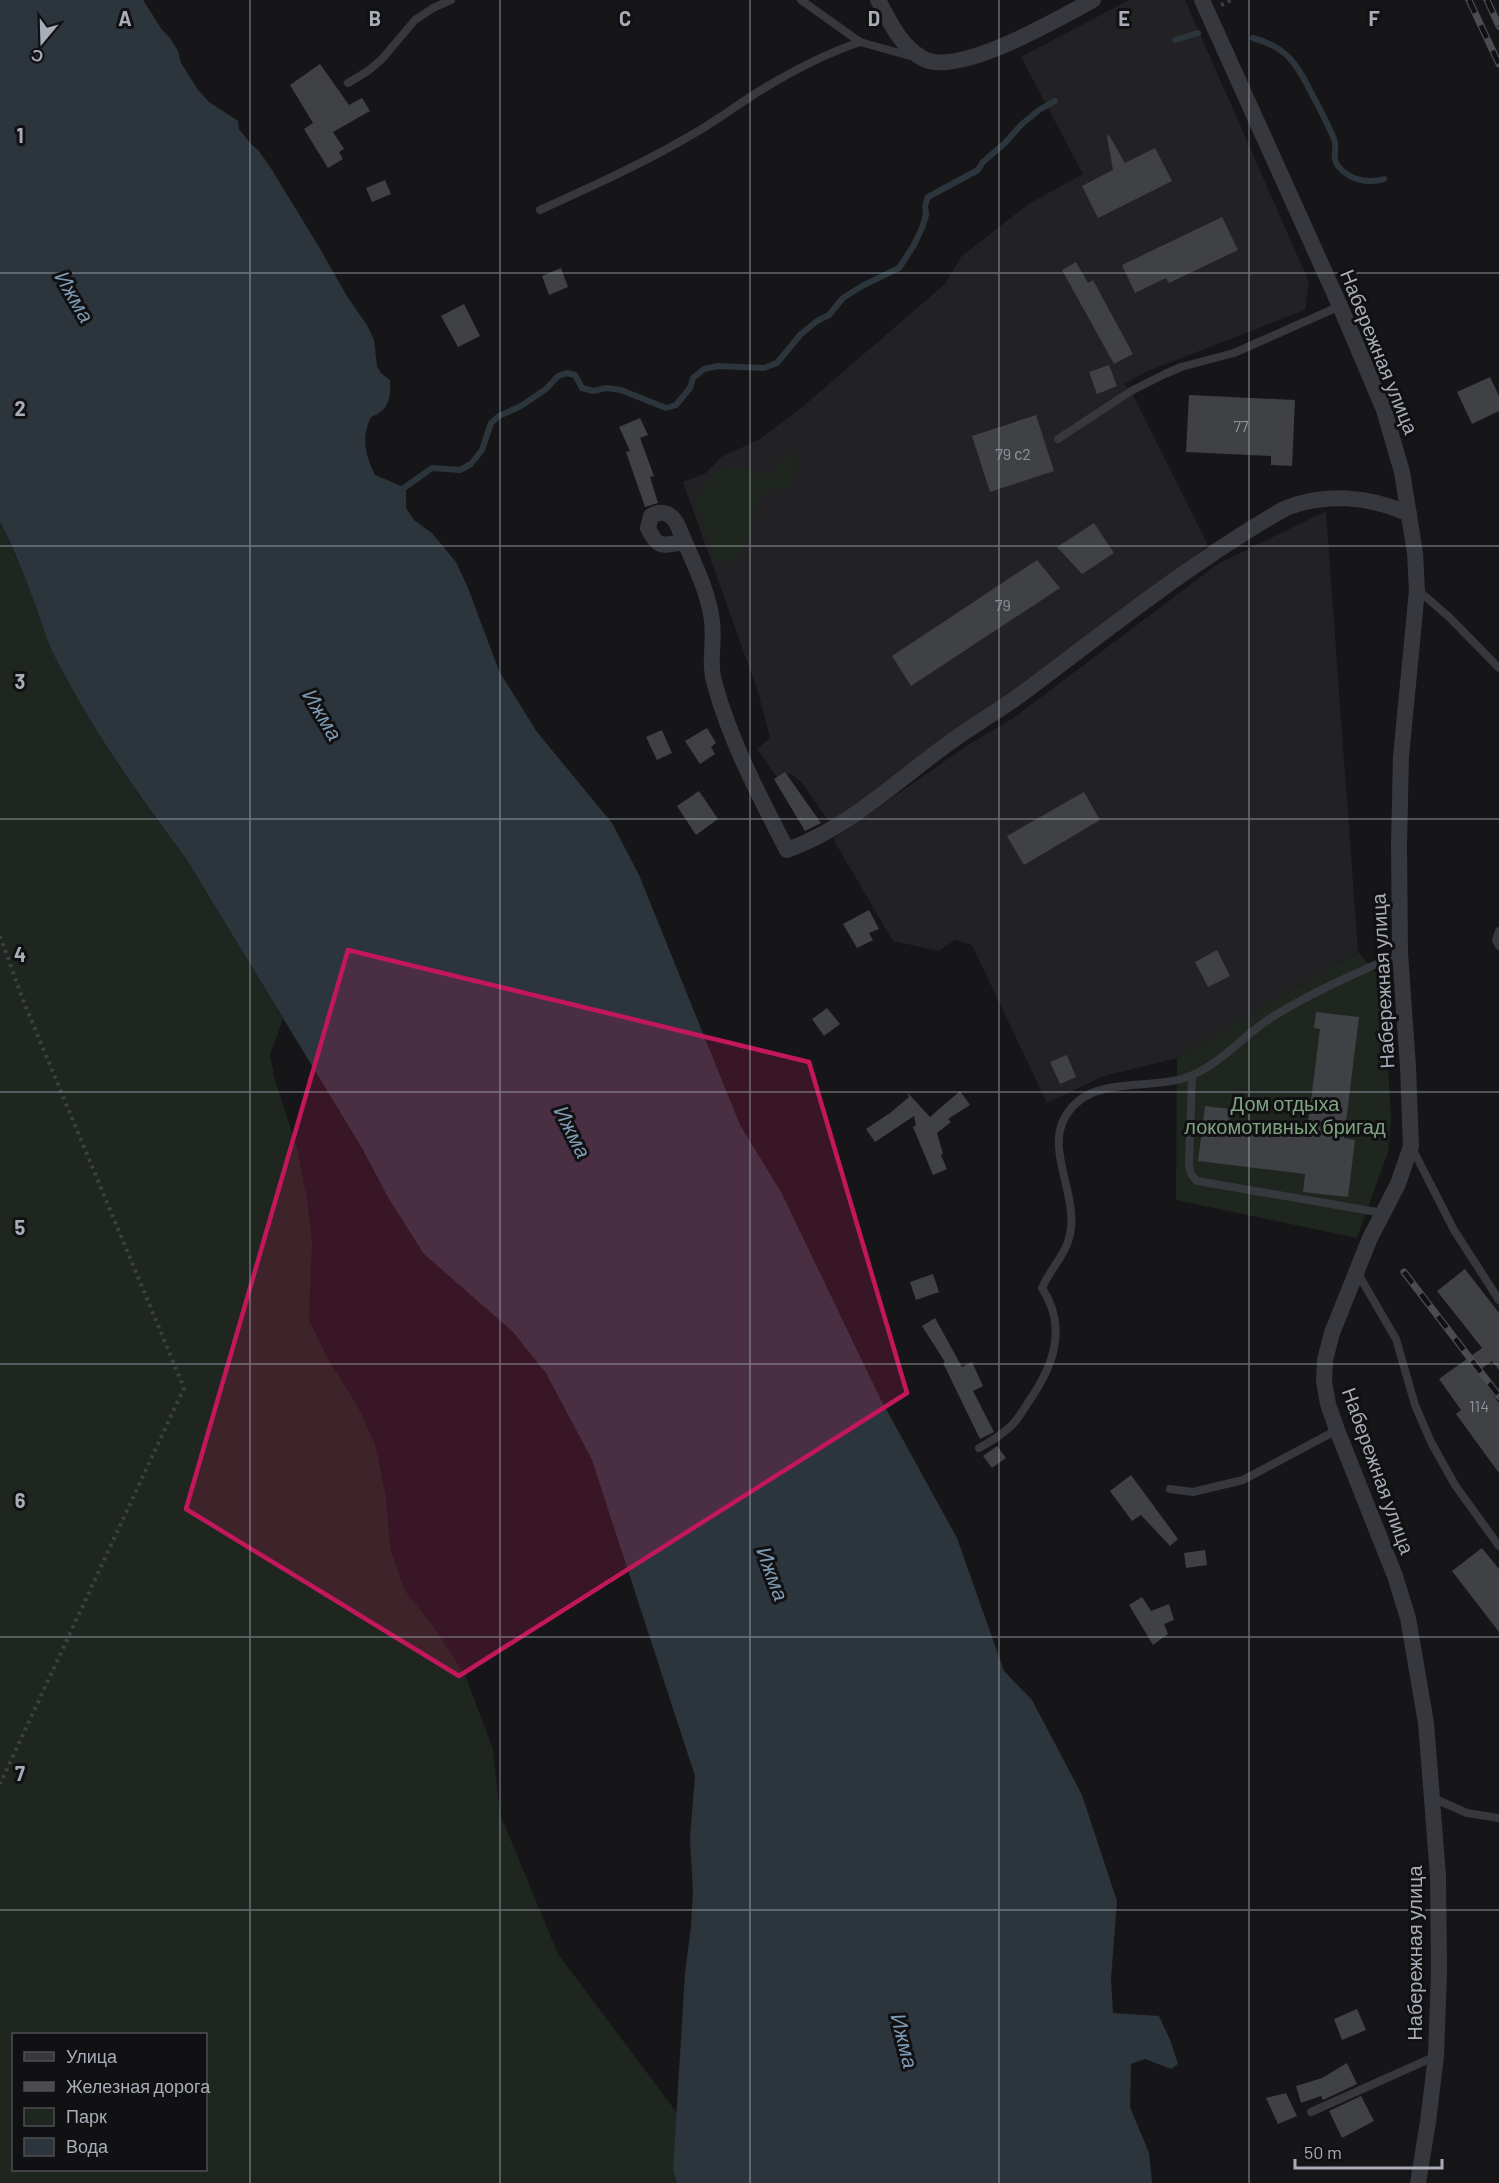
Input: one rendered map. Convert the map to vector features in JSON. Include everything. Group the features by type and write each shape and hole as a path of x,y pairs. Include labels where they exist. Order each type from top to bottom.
{"street":[{"path":"878,0 906,47 924,60 944,63 977,56 1029,33 1093,0"},
{"name":"Набережная улица","path":"1202,0 1340,306 1391,430 1402,472 1409,514 1417,590 1401,757 1400,953 1411,1146 1398,1184 1356,1272 1332,1333 1325,1360 1324,1381 1328,1404 1337,1430 1395,1576 1407,1617 1426,1723 1433,1798 1439,1929 1436,2056 1418,2183"},
{"path":"684,542 706,594 712,621 712,672 722,706 731,733 786,850 815,839 851,818 954,739 1018,697 1138,605 1284,509 1302,502 1335,498 1375,502 1409,514"}],"lane":[{"path":"348,83 382,59 415,20 451,0"},
{"path":"801,0 860,42 924,60"},
{"path":"540,210 649,159 720,118 758,92 842,48 860,42"},
{"path":"1058,439 1131,391 1165,374 1234,352 1340,306"},
{"path":"1417,590 1449,617 1499,668"},
{"path":"1499,931 1496,940 1499,946"},
{"path":"979,1448 1011,1426 1042,1383 1054,1354 1056,1342 1054,1316 1042,1288 1065,1250 1071,1228 1072,1212 1059,1146 1059,1133 1067,1113 1078,1101 1092,1092 1107,1087 1174,1081 1192,1076 1224,1056 1272,1017 1400,953"},
{"path":"1192,1076 1189,1165 1197,1181 1383,1213"},
{"path":"1411,1146 1454,1230 1499,1300"},
{"path":"1356,1272 1396,1339 1415,1405 1431,1442 1455,1485 1499,1546"},
{"path":"1170,1489 1193,1492 1243,1480 1337,1430"},
{"path":"1433,1798 1467,1813 1499,1818"},
{"path":"1311,2112 1436,2056"}],"path":[{"path":"0,936 23,1000 184,1388 0,1784"}],"highlighted area":[{"path":"348,950 809,1062 907,1393 459,1676 186,1509"}],"shaded area":[{"path":"1129,0 1185,0 1309,282 1305,310 1148,371 1124,384 1131,391 1207,543 1205,548 861,803 830,823 802,783 790,773 779,780 757,749 770,738 758,692 683,482 706,473 721,457 760,439 800,409 945,284 961,257 1027,205 1083,174 1021,57"},
{"path":"1326,511 1358,952 1177,1058 1104,1076 1047,1103 972,945 955,940 939,951 893,941 833,839 968,745 1012,719 1218,564"}],"green space":[{"path":"795,450 796,469 792,482 789,486 769,490 760,500 755,509 744,548 726,563 713,557 697,504 706,482 711,476 725,468 732,467 740,467 760,474 773,474 787,454"},
{"path":"0,522 86,711 120,767 185,857 283,1019 270,1055 275,1080 297,1148 307,1200 312,1241 309,1320 329,1361 357,1405 375,1444 386,1498 390,1548 405,1591 433,1626 465,1675 493,1749 500,1814 558,1954 677,2113 673,2170 677,2183 0,2183"},
{"name":"Дом отдыха локомотивных бригад","path":"1358,952 1383,981 1391,1119 1388,1152 1357,1238 1176,1200 1177,1058"}],"water":[{"name":"Ижма","path":"0,0 143,0 178,51 181,63 198,90 209,102 238,121 239,129 259,151 348,298 367,325 374,340 377,366 381,373 390,380 388,403 382,411 371,417 366,432 367,453 375,475 406,488 406,508 414,520 432,533 456,562 499,671 537,732 612,823 639,875 740,1125 781,1192 880,1398 957,1538 1004,1671 1032,1700 1082,1795 1117,1901 1111,1978 1113,2013 1159,2016 1178,2064 1171,2069 1145,2059 1131,2064 1130,2107 1149,2153 1152,2183 677,2183 673,2170 685,1973 693,1892 690,1838 695,1776 592,1460 546,1373 513,1332 424,1254 389,1199 362,1148 185,857 131,783 82,706 53,653 36,606 0,522"}],"building":[{"path":"320,64 349,105 362,98 370,111 333,132 344,149 339,152 343,159 328,168 304,129 313,123 290,85"},
{"path":"1109,135 1125,163 1155,148 1172,181 1098,218 1082,186 1113,170 1107,136"},
{"path":"385,180 391,194 372,202 366,188"},
{"path":"1222,217 1238,250 1169,283 1166,278 1135,293 1122,265"},
{"path":"1076,262 1088,283 1093,280 1133,354 1114,364 1062,270"},
{"path":"561,268 568,287 549,295 542,276"},
{"path":"464,304 480,336 458,347 441,316"},
{"path":"1109,365 1117,386 1097,394 1089,372"},
{"path":"1490,377 1499,396 1499,411 1472,424 1457,392"},
{"path":"1189,395 1295,400 1292,466 1271,465 1271,456 1186,452"},
{"path":"1036,415 1054,471 990,492 972,436"},
{"path":"640,418 648,435 640,438 654,476 650,477 658,503 645,507 626,452 630,451 619,427"},
{"path":"1094,523 1114,553 1082,574 1057,547"},
{"path":"1037,560 1060,588 911,686 892,656"},
{"path":"707,728 716,743 711,747 715,754 700,764 685,741"},
{"path":"662,730 672,753 657,760 646,737"},
{"path":"785,772 821,823 805,831 774,779"},
{"path":"699,791 718,819 696,835 677,806"},
{"path":"1084,792 1100,820 1024,865 1007,836"},
{"path":"869,910 879,929 869,933 873,940 857,948 843,924"},
{"path":"1217,950 1230,976 1208,987 1195,962"},
{"path":"827,1008 840,1024 824,1036 812,1019"},
{"path":"1316,1012 1359,1017 1344,1138 1355,1140 1348,1197 1303,1192 1305,1174 1198,1161 1205,1106 1231,1109 1229,1122 1307,1132 1320,1029 1314,1028"},
{"path":"1067,1055 1076,1077 1060,1084 1050,1062"},
{"path":"960,1091 970,1105 948,1119 951,1122 937,1133 943,1154 941,1155 947,1169 933,1175 913,1127 916,1125 914,1116 875,1142 866,1129 909,1097 907,1092 930,1117"},
{"path":"1465,1269 1499,1313 1499,1370 1492,1361 1477,1372 1499,1403 1499,1473 1456,1414 1461,1410 1439,1379 1482,1348 1437,1291"},
{"path":"933,1274 939,1292 916,1300 910,1282"},
{"path":"935,1318 962,1367 972,1362 983,1386 973,1391 994,1432 980,1439 943,1363 945,1362 922,1326"},
{"path":"997,1446 1006,1458 992,1468 983,1456"},
{"path":"1131,1475 1178,1539 1170,1546 1141,1515 1132,1521 1110,1491"},
{"path":"1482,1548 1499,1569 1499,1632 1452,1571"},
{"path":"1205,1550 1207,1565 1186,1568 1184,1553"},
{"path":"1142,1597 1151,1611 1169,1604 1174,1620 1164,1624 1168,1634 1153,1645 1129,1605"},
{"path":"1357,2009 1366,2030 1342,2040 1334,2019"},
{"path":"1347,2063 1357,2084 1323,2100 1321,2096 1301,2103 1296,2086 1322,2078"},
{"path":"1286,2093 1297,2116 1278,2124 1266,2098"},
{"path":"1361,2096 1374,2121 1342,2138 1329,2111"}],"waterway":[{"path":"1175,40 1198,33"},
{"path":"1253,38 1276,47 1297,68 1334,139 1335,159 1342,171 1359,180 1384,179"},
{"path":"401,490 432,468 460,470 471,464 482,450 491,423 546,389 558,376 567,373 575,375 582,388 593,391 606,388 621,390 666,408 676,405 690,388 693,378 704,369 718,366 764,368 777,363 800,335 817,321 829,315 843,298 899,268 922,228 928,197 978,170 983,162 1021,125 1039,110 1055,101"}],"railway":[{"path":"1469,0 1499,64"},
{"path":"1487,0 1499,26"},
{"path":"1404,1272 1499,1396"}]}
